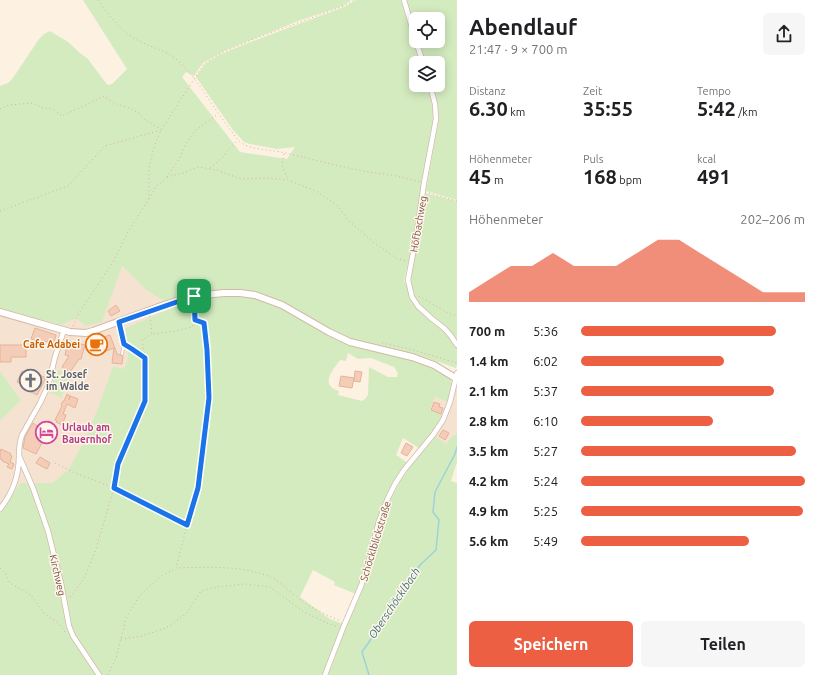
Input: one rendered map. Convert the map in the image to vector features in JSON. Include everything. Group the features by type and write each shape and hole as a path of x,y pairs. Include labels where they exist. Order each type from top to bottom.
{"main road":[{"path":"0,312 64,330 86,333 194,296 224,292 255,295 282,305 329,332 350,342 412,357 434,365 457,377"}],"street":[{"path":"404,0 409,17"},
{"name":"Höfbachweg","path":"432,92 435,104 436,119 408,280 412,297 418,306 446,329 457,345"},
{"path":"0,509 14,487 18,472 20,440 48,386 55,357 64,330"},
{"name":"Schöcklblickstraße","path":"325,675 363,580 379,521 388,498 404,470 434,435 443,420 457,377"},
{"name":"Kirchweg","path":"19,456 33,488 48,531 61,583 69,626 73,636 99,675"},
{"path":"18,472 26,470"}],"lane":[{"path":"119,322 124,344 122,354"}],"path":[{"path":"98,0 124,32 142,43 163,50 178,60 194,79 240,142 249,146 364,171 397,176 424,183"},
{"path":"149,199 149,168 154,147 162,130 204,64 221,53 251,40 344,6 354,0"},
{"path":"0,109 9,105 33,103 43,108 53,109 62,116 104,96 114,103 132,109 141,115 145,120 162,130"},
{"path":"72,328 113,262 129,230 156,187 167,177 179,159 185,145 195,131 218,113"},
{"path":"0,211 68,186 105,146 162,130"},
{"path":"209,169 223,157 238,140"},
{"path":"284,153 282,166 288,180"},
{"path":"167,177 198,167 217,170 241,179 268,178 288,180 316,190 338,206 348,220 373,242 396,258 411,261"},
{"path":"423,192 457,201"},
{"path":"410,291 446,312 457,316"},
{"path":"65,603 84,579 96,552 114,488 118,464 145,401 145,358 142,340 152,334 177,331 192,327 195,320 194,296"},
{"path":"150,310 152,334"},
{"path":"176,568 198,488 209,398 204,323 195,320"},
{"path":"383,343 410,349 457,363"},
{"path":"124,344 145,358"},
{"path":"55,463 73,472 114,488 187,525"},
{"path":"108,675 116,658 122,639 126,618 140,595 159,578 176,568 207,567 252,571 274,579 300,599 327,616 345,623"},
{"path":"0,568 5,573 10,583 31,595 44,613 58,622 64,632 73,636"},
{"path":"122,639 142,636 166,628 187,613 201,591 218,587 244,584 270,587 304,612 326,623 343,628"}],"shaded area":[{"path":"122,266 146,290 174,307 125,328 128,358 124,370 113,366 85,439 68,470 52,483 20,483 0,512 0,421 21,400 0,371 0,312 48,321 61,325"},
{"path":"455,388 457,388 457,432 446,444 432,434 430,411 435,397 452,403"}],"green space":[{"path":"83,0 351,0 343,6 298,21 226,50 203,63 194,76 186,72 182,77 240,152 287,159 295,147 277,149 250,144 244,142 233,130 196,77 205,64 219,55 344,7 356,0 401,0 409,25 409,48 416,48 419,56 409,56 409,92 430,92 434,118 411,251 404,281 409,288 425,193 457,201 457,364 456,368 421,356 419,363 442,373 452,382 448,402 435,397 430,410 444,415 439,425 420,449 403,438 396,455 408,463 394,484 356,594 334,585 335,582 313,570 300,597 330,619 343,624 323,675 0,675 0,512 20,483 52,483 68,470 85,439 113,366 124,369 128,358 125,328 174,307 146,290 122,266 102,322 85,326 77,318 61,325 48,321 0,312 0,86 8,83 13,78 39,39 50,31 68,42 88,59 105,82 108,85 112,84 127,69","holes":["348,353 358,359 371,358 394,367 398,373 397,377 388,377 369,367 368,395 365,399 362,401 338,395 339,391 330,385 329,377 340,360 346,361"]},
{"path":"406,0 457,0 457,200 426,191 439,117 434,92 445,92 445,56 423,56 420,48 445,48 445,12 410,12"},
{"path":"60,370 69,378 61,398 49,392 53,383 53,375 56,371"},
{"path":"0,371 21,400 0,421"},
{"path":"457,432 457,462 451,481 457,483 457,675 328,675 363,588 387,508 397,487 410,467 436,436 446,444"}],"building":[{"path":"116,305 120,311 111,316 108,311"},
{"path":"35,328 56,335 54,342 48,340 48,342 44,342 31,339"},
{"path":"110,335 117,354 123,356 122,364 112,363 114,348 101,353 100,350 95,352 92,343"},
{"path":"68,341 85,345 81,359 79,359 70,372 62,367 69,356 65,355"},
{"path":"0,345 26,345 26,357 11,357 11,362 0,362"},
{"name":"St. Josef im Walde","path":"27,369 46,378 37,395 25,389 26,388 23,385 17,382 22,371 25,372"},
{"path":"355,371 362,372 360,382 354,381"},
{"path":"341,376 354,378 352,388 339,386"},
{"path":"67,394 78,399 75,408 67,404 63,414 66,415 62,425 55,420"},
{"path":"434,402 440,404 439,407 443,408 441,414 431,410"},
{"path":"33,423 45,432 47,429 54,433 47,444 43,441 36,454 23,448 25,437"},
{"path":"443,430 449,433 445,440 439,436"},
{"path":"406,443 413,447 407,456 401,453"},
{"path":"1,449 11,454 10,455 12,456 10,462 14,464 12,469 7,467 9,464 0,459"},
{"path":"40,457 50,463 47,469 36,463"}],"waterway":[{"name":"Oberschöcklbach","path":"369,675 362,652 397,602 420,565 436,550 439,520 433,512 435,492 455,454 457,447"}],"place":[{"name":"Cafe Adabei","path":"96,344"},
{"name":"St. Josef im Walde","path":"31,380"},
{"name":"Urlaub am Bauernhof","path":"47,433"}],"route":[{"path":"194,296 195,320 204,323 209,398 198,488 187,525 114,488 118,464 145,401 145,358 124,344 119,322 164,305 194,296"}]}
